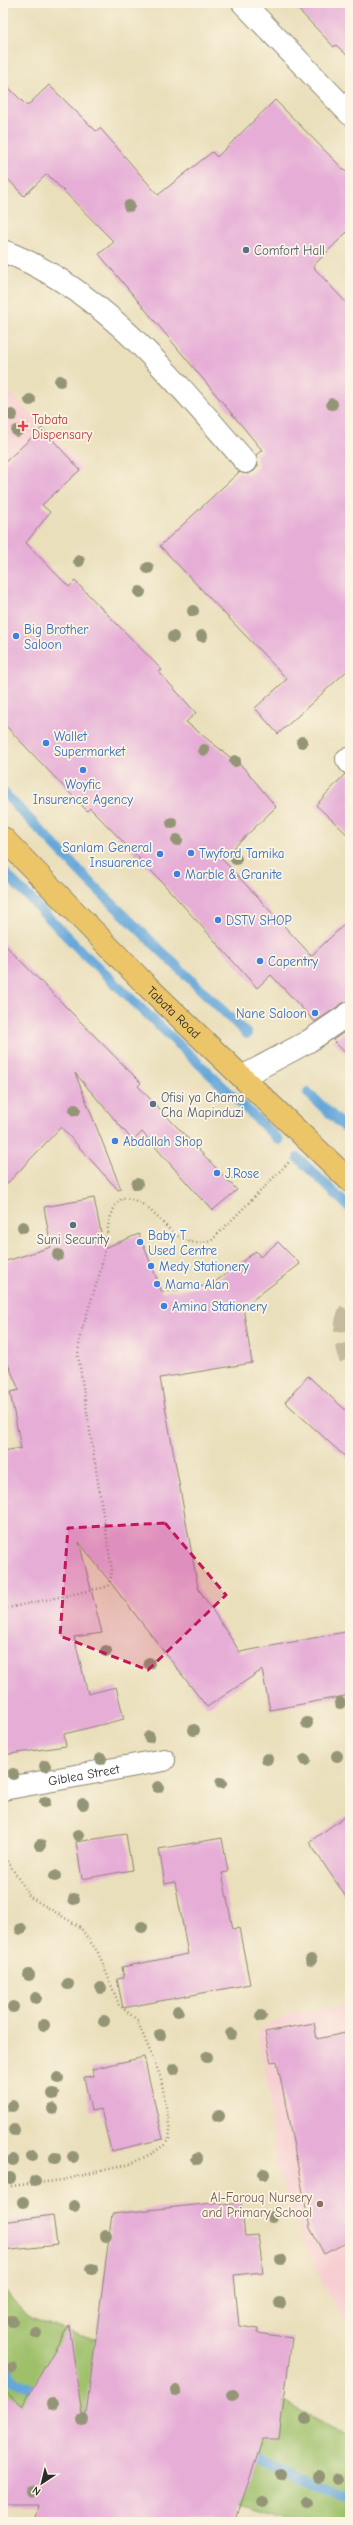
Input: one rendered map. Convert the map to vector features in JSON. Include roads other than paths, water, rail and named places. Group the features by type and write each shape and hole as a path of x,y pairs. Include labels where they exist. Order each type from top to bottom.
{"main road":[{"name":"Tabata Road","path":"3,838 146,985 350,1181"}],"street":[{"path":"243,3 350,114"},
{"path":"3,251 29,260 86,297 164,369 246,462"},
{"path":"242,1077 309,1041 350,1013"},
{"name":"Giblea Street","path":"3,1789 164,1760"}],"waterway":[{"path":"3,792 93,885 247,1034"},
{"path":"3,871 81,951 279,1140"},
{"path":"308,1093 350,1132"},
{"path":"298,1158 350,1208"},
{"path":"3,2354 11,2379 44,2394"},
{"path":"245,2450 252,2451 311,2485 350,2497"}],"tunnel":[{"path":"350,1311 345,1328 346,1347 350,1358"}],"place":[{"name":"Comfort Hall","path":"246,250"},
{"name":"Tabata Dispensary","path":"23,426"},
{"name":"Big Brother Saloon","path":"16,636"},
{"name":"Wallet Supermarket","path":"46,743"},
{"name":"Woyfic Insurence Agency","path":"83,770"},
{"name":"Twyford Tamika","path":"191,853"},
{"name":"Sanlam General Insuarence","path":"160,854"},
{"name":"Marble & Granite","path":"177,874"},
{"name":"DSTV SHOP","path":"218,920"},
{"name":"Capentry","path":"260,961"},
{"name":"Nane Saloon","path":"315,1013"},
{"name":"Ofisi ya Chama Cha Mapinduzi","path":"153,1104"},
{"name":"Abdallah Shop","path":"115,1141"},
{"name":"J.Rose","path":"217,1173"},
{"name":"Suni Security","path":"73,1225"},
{"name":"Baby T Used Centre","path":"140,1242"},
{"name":"Medy Stationery","path":"151,1266"},
{"name":"Mama Alan","path":"157,1284"},
{"name":"Amina Stationery","path":"164,1306"},
{"name":"Al-Farouq Nursery and Primary School","path":"320,2204"}]}
